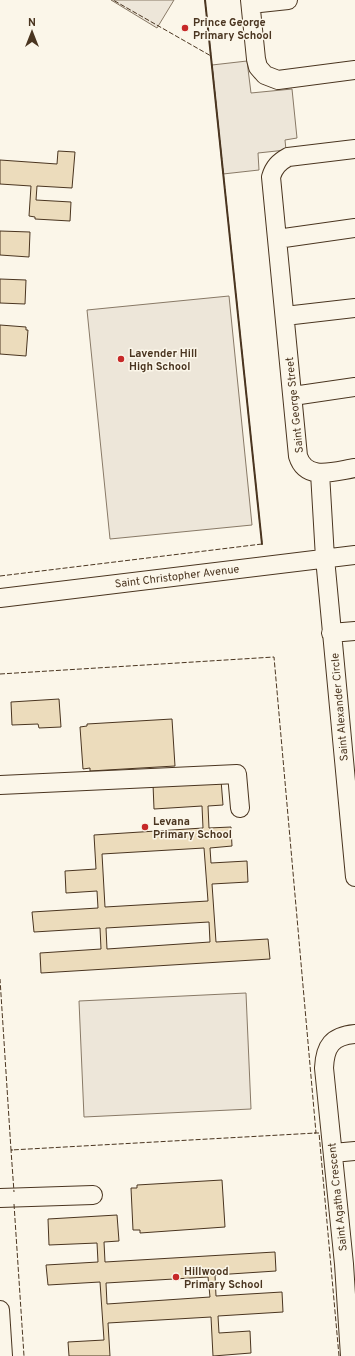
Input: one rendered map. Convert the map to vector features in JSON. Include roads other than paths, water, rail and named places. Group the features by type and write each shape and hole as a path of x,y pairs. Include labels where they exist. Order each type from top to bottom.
{"street":[{"path":"288,0 250,2 256,59 258,67 265,75 278,80 355,70"},
{"name":"Saint George Street","path":"320,473 313,472 303,467 298,456 271,178 273,169 288,157 355,149"},
{"path":"277,239 355,228"},
{"path":"285,316 355,308"},
{"path":"293,396 355,388"},
{"path":"325,558 320,473 355,468"},
{"name":"Saint Christopher Avenue","path":"0,598 355,555"},
{"name":"Saint Alexander Circle","path":"325,558 351,801 355,877"},
{"path":"332,633 355,631"},
{"path":"0,785 238,774 240,808"},
{"name":"Saint Agatha Crescent","path":"350,1356 349,1264 333,1154 324,1068 325,1055 328,1047 333,1041 355,1034"},
{"path":"333,1154 355,1151"},
{"path":"0,1198 93,1195"},
{"path":"0,1310 3,1356"}],"place":[{"name":"Prince George Primary School","path":"185,28"},
{"name":"Lavender Hill High School","path":"121,359"},
{"name":"Levana Primary School","path":"145,827"},
{"name":"Hillwood Primary School","path":"176,1277"}]}
